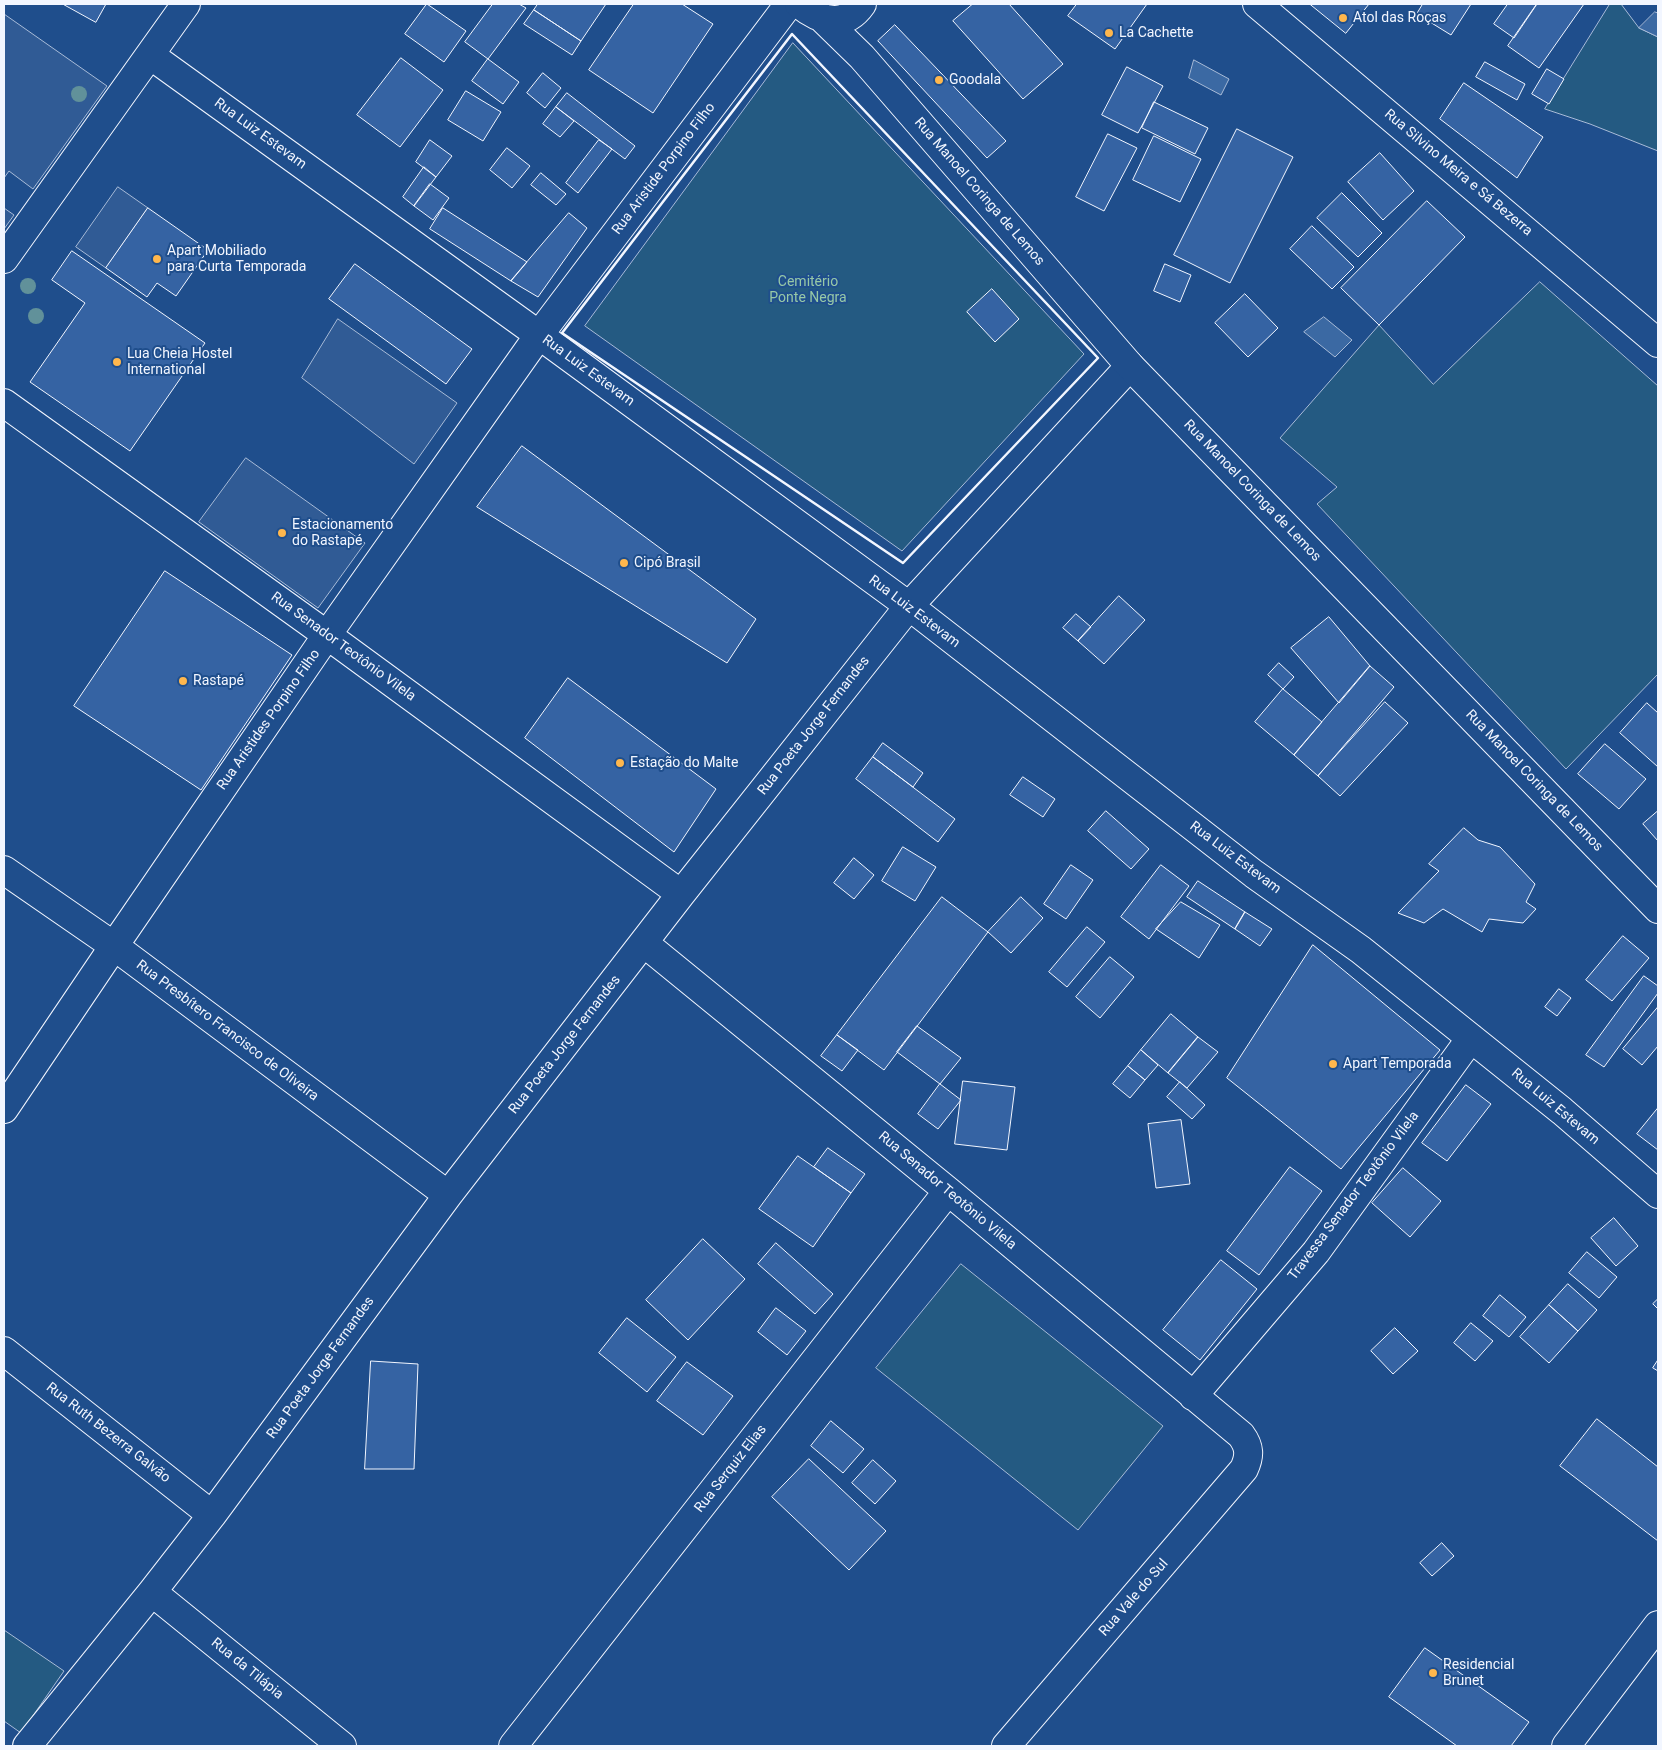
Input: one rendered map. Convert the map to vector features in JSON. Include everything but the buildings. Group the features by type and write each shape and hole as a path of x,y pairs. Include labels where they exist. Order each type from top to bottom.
{"street":[{"path":"4,259 186,4"},
{"name":"Rua Aristide Porpino Filho","path":"539,335 789,4"},
{"name":"Rua Manoel Coringa de Lemos","path":"799,4 810,13 823,19 862,57 1130,366 1658,909"},
{"name":"Rua Silvino Meira e Sá Bezerra","path":"1257,4 1658,343"},
{"name":"Rua Manoel Coringa de Lemos","path":"823,19 838,20 850,16 860,6"},
{"name":"Rua Manoel Coringa de Lemos","path":"860,6 856,26 862,57"},
{"name":"Rua Luiz Estevam","path":"150,56 539,335 909,606 1254,874 1361,950 1562,1111 1658,1194"},
{"name":"Rua Aristides Porpino Filho","path":"4,1109 327,635 539,335"},
{"name":"Rua Poeta Jorge Fernandes","path":"27,1746 212,1515 448,1195 909,606 1130,366"},
{"name":"Rua Senador Teotônio Vilela","path":"4,403 327,635 682,894"},
{"name":"Rua Presbítero Francisco de Oliveira","path":"4,870 114,946 448,1195"},
{"name":"Rua Senador Teotônio Vilela","path":"644,943 948,1191 1241,1435 1248,1444"},
{"name":"Travessa Senador Teotônio Vilela","path":"1193,1396 1316,1252 1472,1038"},
{"name":"Rua Serquiz Elias","path":"513,1746 948,1191"},
{"name":"Rua Ruth Bezerra Galvão","path":"4,1351 212,1515"},
{"name":"Rua Vale do Sul","path":"1006,1746 1244,1469 1248,1461 1248,1444"},
{"name":"Rua da Tilápia","path":"152,1592 342,1746"},
{"path":"1566,1746 1658,1625"}],"green space":[{"path":"1610,4 1621,4 1639,28 1658,37 1658,151 1590,124 1545,109"},
{"name":"Cemitério Ponte Negra","path":"793,43 1084,354 902,551 585,326"},
{"path":"1540,282 1658,386 1658,674 1566,769 1317,504 1337,487 1280,438 1379,325 1433,384"},
{"path":"961,1264 1163,1426 1078,1530 876,1368"},
{"path":"4,1630 64,1671 21,1733 4,1721"}],"shaded area":[{"path":"1655,12 1658,13 1658,37 1639,28"},
{"path":"4,14 107,86 33,189 9,171 4,178"},
{"path":"1194,60 1229,79 1221,95 1189,78"},
{"path":"118,187 148,208 106,268 76,247"},
{"path":"4,208 14,215 4,229"},
{"path":"1324,317 1352,340 1335,357 1304,332"},
{"path":"338,319 457,403 414,464 302,378"},
{"name":"Estacionamento do Rastapé","path":"246,458 365,543 318,608 199,522"}],"wall":[{"path":"792,34 1098,358 903,563 562,333 792,34"}],"place":[{"name":"Atol das Roças","path":"1343,18"},
{"name":"La Cachette","path":"1109,33"},
{"name":"Goodala","path":"939,80"},
{"name":"Apart Mobiliado para Curta Temporada","path":"157,259"},
{"name":"Lua Cheia Hostel International","path":"117,362"},
{"name":"Estacionamento do Rastapé","path":"282,533"},
{"name":"Cipó Brasil","path":"624,563"},
{"name":"Rastapé","path":"183,681"},
{"name":"Estação do Malte","path":"620,763"},
{"name":"Apart Temporada","path":"1333,1064"},
{"name":"Residencial Brunet","path":"1433,1673"}]}
